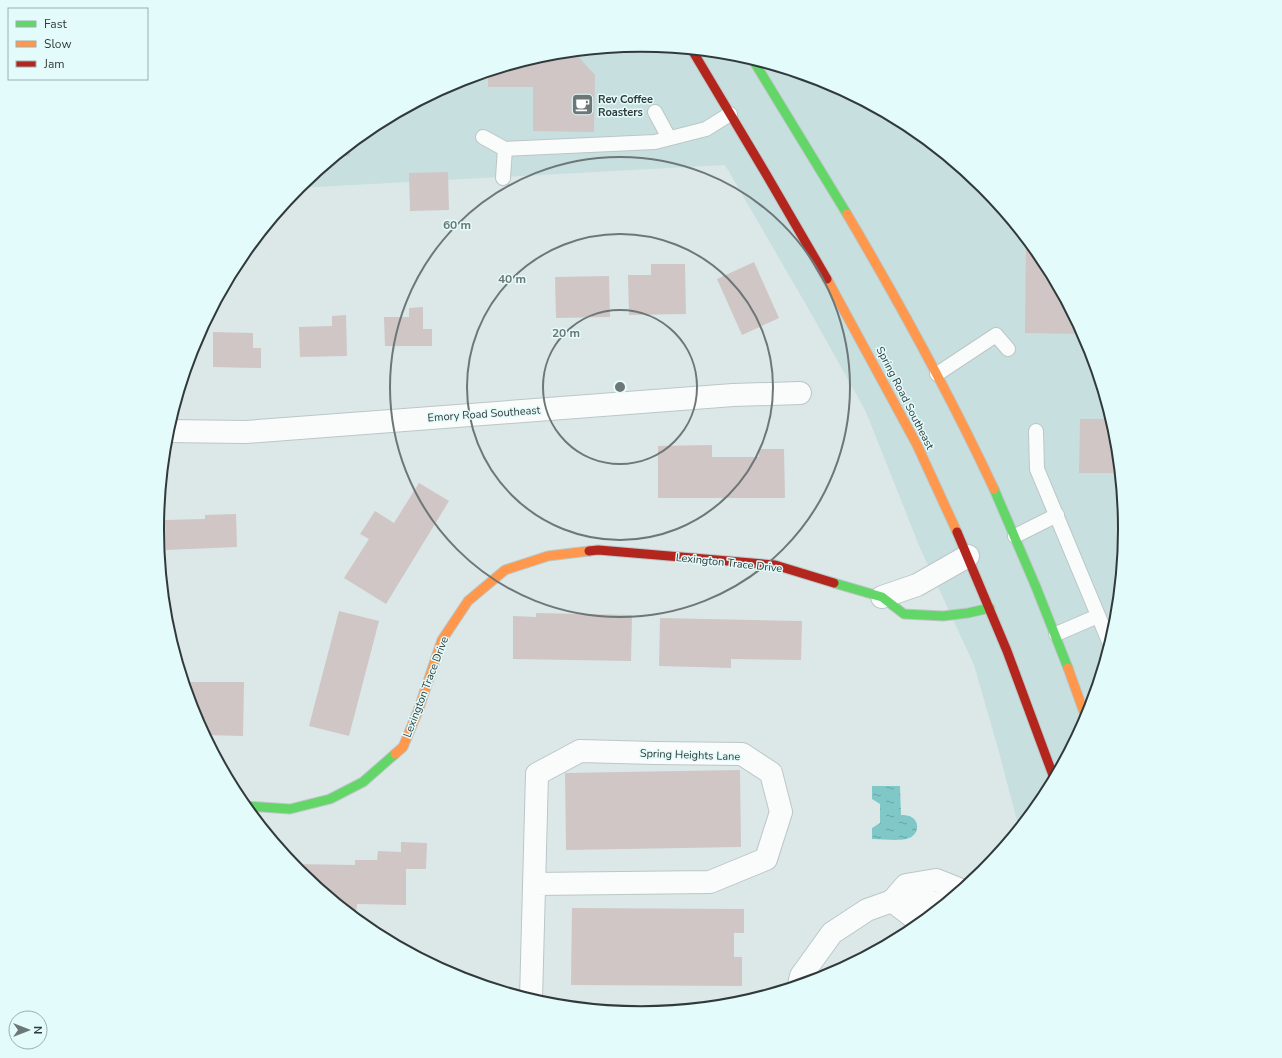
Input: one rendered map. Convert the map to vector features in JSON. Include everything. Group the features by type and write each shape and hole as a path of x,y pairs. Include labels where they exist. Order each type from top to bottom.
{"main road":[{"name":"Spring Road Southeast","path":"695,55 819,263 863,342 916,444 968,556 990,608 1052,772"},
{"path":"758,67 855,227 937,374 990,481 1014,536 1056,634 1083,709"},
{"name":"Lexington Trace Drive","path":"254,807 290,809 330,799 363,782 403,747 418,711 442,640 468,601 505,570 548,556 598,550 774,565 882,597 904,614 943,616 968,613 990,608"}],"street":[{"name":"Emory Road Southeast","path":"174,431 246,432 733,395 800,393"},
{"path":"882,597 917,585 968,556"},
{"name":"Spring Heights Lane","path":"531,993 534,884 537,774 580,751 742,754 771,773 781,812 766,859 710,882 534,884"},
{"path":"892,901 906,886 936,880 956,888"},
{"path":"800,979 832,933 867,910 892,901 921,899 936,903"},
{"path":"892,901 916,918"}],"lane":[{"path":"655,112 669,138"},
{"path":"483,137 505,149 655,142 706,129 730,114"},
{"path":"504,178 505,149"},
{"path":"937,374 996,335 1008,349"},
{"path":"1036,431 1037,469 1106,635"},
{"path":"1014,536 1057,515"},
{"path":"1056,634 1098,616"}],"shaded area":[{"path":"641,52 703,56 734,61 794,77 824,88 880,116 906,132 956,170 1000,214 1038,264 1069,318 1082,346 1102,406 1109,436 1117,498 1117,560 1114,591 1109,622 1093,682 1082,712 1054,768 1038,794 1017,821 974,665 920,548 866,412 725,165 309,187 326,170 376,132 430,101 458,88 518,68 548,61 610,53"}],"water":[{"path":"872,786 900,786 901,815 912,817 917,824 917,830 913,836 902,840 872,839 872,828 880,823 880,804 872,799"}],"building":[{"path":"578,56 595,75 594,132 533,131 533,87 488,87 488,77 548,61"},
{"path":"350,152 350,156 344,156"},
{"path":"448,172 449,210 410,211 409,173"},
{"path":"1026,248 1054,290 1076,334 1025,333"},
{"path":"754,262 779,318 742,335 717,279"},
{"path":"651,264 685,264 686,314 629,315 628,275 651,275"},
{"path":"609,276 610,317 556,318 555,277"},
{"path":"423,307 423,329 432,329 432,346 385,346 384,317 409,317 409,308"},
{"path":"346,315 347,356 300,357 299,327 332,326 332,316"},
{"path":"213,332 253,333 253,348 261,348 261,368 213,367"},
{"path":"1080,419 1105,419 1115,473 1079,473"},
{"path":"712,445 712,457 759,457 759,449 784,449 785,498 658,498 658,446"},
{"path":"419,483 449,501 386,604 344,578 369,539 360,534 375,511 394,523"},
{"path":"236,514 237,547 166,550 165,520 205,519 205,515"},
{"path":"339,611 379,621 349,736 309,726"},
{"path":"536,613 632,615 631,661 513,659 513,616 536,617"},
{"path":"660,618 802,621 801,660 731,659 731,668 659,666"},
{"path":"190,682 244,682 243,736 211,735"},
{"path":"740,770 741,847 566,850 565,773"},
{"path":"401,842 427,843 426,869 406,869 406,905 357,904 356,911 326,888 302,864 355,865 355,860 377,860 378,851 401,852"},
{"path":"572,908 744,909 744,933 734,933 734,957 742,957 742,986 571,985"}],"traffic: fast":[{"path":"757,66 847,214"},
{"path":"994,489 1036,587 1068,668"},
{"path":"834,583 882,597 904,614 943,616 968,613 990,608"},
{"path":"254,807 290,809 330,799 363,782 395,754"}],"traffic: slow":[{"path":"847,214 924,350 994,489"},
{"path":"827,279 917,445 957,532"},
{"path":"395,754 403,747 418,711 442,640 468,601 505,570 548,556 589,551"},
{"path":"1068,668 1083,709"}],"traffic: jam":[{"path":"695,55 827,279"},
{"path":"957,532 1007,651 1052,772"},
{"path":"589,551 598,550 775,565 834,583"}],"place":[{"name":"Rev Coffee Roasters","path":"583,105"}]}
